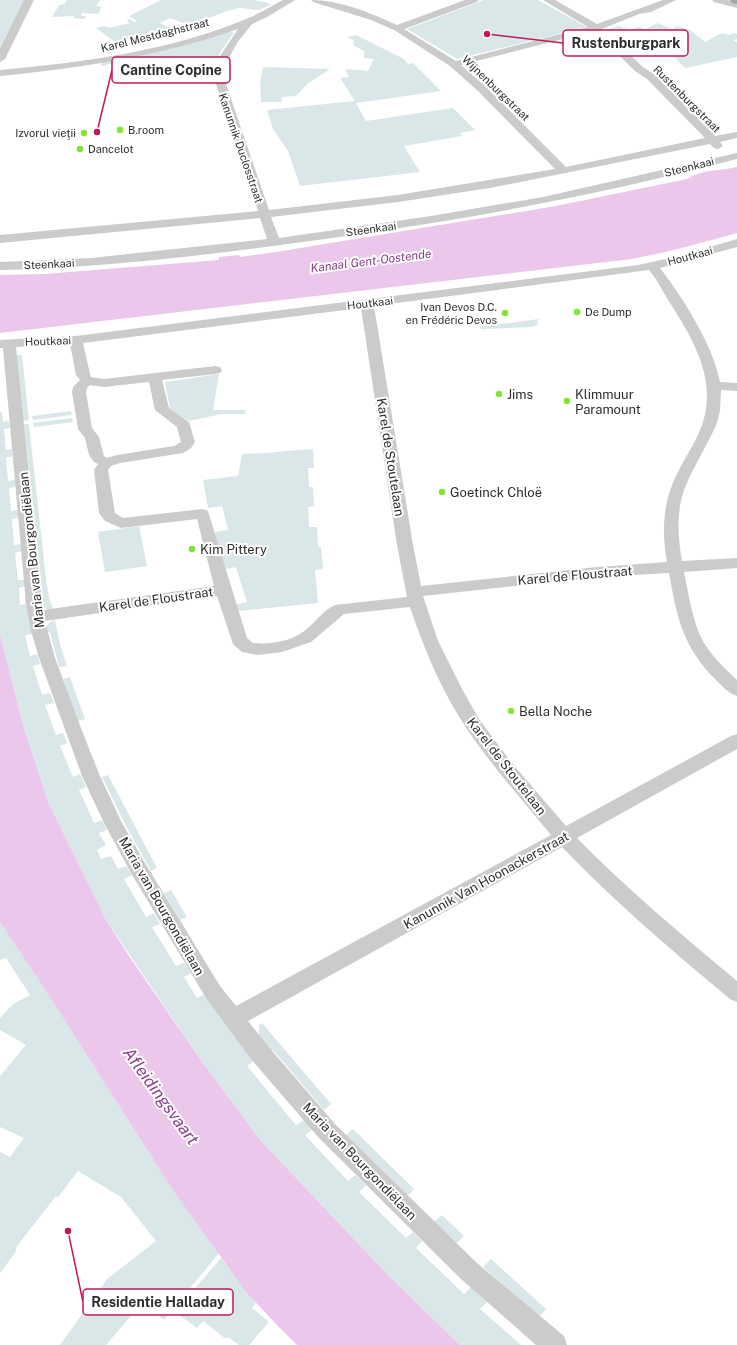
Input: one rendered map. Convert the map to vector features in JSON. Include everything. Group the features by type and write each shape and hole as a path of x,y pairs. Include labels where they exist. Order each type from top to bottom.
{"street":[{"path":"0,59 29,0"},
{"name":"Karel Mestdaghstraat","path":"0,73 90,63 177,45 248,22 290,0"},
{"name":"Wijnenburgstraat","path":"316,0 374,18 397,28 454,64 481,88 563,170"},
{"path":"397,28 474,0"},
{"name":"Rustenburgstraat","path":"548,0 596,28 639,69 651,77 711,140 735,156"},
{"path":"454,64 596,28 636,12 648,10 671,0"},
{"path":"717,0 737,5"},
{"name":"Karel Mestdaghstraat","path":"90,63 92,66 99,68 222,59 228,48 248,22"},
{"name":"Kanunnik Duclosstraat","path":"222,59 220,72 222,90 274,242"},
{"name":"Steenkaai","path":"0,239 263,213 452,190 563,170 737,135"},
{"name":"Steenkaai","path":"0,266 130,258 274,242 409,223 610,186 735,156"},
{"name":"Houtkaai","path":"4,343 76,340 652,266 737,243"},
{"path":"652,266 699,340 707,356 712,374 713,412 710,424 682,477 676,493 672,512 671,538 675,567 687,622 694,640 705,657 737,690"},
{"name":"Karel de Stoutelaan","path":"367,303 405,546 415,596 430,641 453,689 473,724 505,767 564,837 606,880 672,939 737,993"},
{"path":"76,340 83,375 87,380 104,383 215,370"},
{"name":"Maria van Bourgondiëlaan","path":"4,343 36,617 47,658 72,729 91,776 113,822 213,992 259,1052 327,1131 469,1271 555,1345"},
{"path":"155,377 162,410 186,427 188,438 186,446 178,450 117,459 106,463 101,470 107,513 110,518 121,523 203,514 223,590"},
{"path":"87,380 80,387 79,392 85,428 92,436 96,455 99,459 106,463"},
{"path":"713,386 737,387"},
{"name":"Karel de Floustraat","path":"36,617 223,590 239,640 251,649 260,650 292,644 312,634 334,612 341,609 415,596 597,572 737,563"},
{"name":"Kanunnik Van Hoonackerstraat","path":"234,1018 737,741"}],"shaded area":[{"path":"0,0 25,0 0,47"},
{"path":"67,0 100,0 96,6 102,7 98,14 82,13 81,16 86,16 84,19 73,18 74,16 52,17 59,5 65,4"},
{"path":"161,0 255,0 272,4 259,10 239,8 227,11 206,19 200,19 202,20 189,25 170,18 160,23 170,28 149,32 152,35 115,42 96,28 105,26 109,28 130,23 127,20 130,19 134,22 137,21 129,16"},
{"path":"484,0 538,0 587,27 457,59 407,29"},
{"path":"658,23 672,29 678,26 690,30 705,42 722,33 729,35 734,33 737,34 737,39 733,41 737,42 737,57 685,68 663,46 669,45 666,41 646,35 628,37 626,34 616,36 609,29 619,26 629,30 639,27 645,29"},
{"path":"228,31 234,33 217,59 109,64 104,66 100,65 103,62"},
{"path":"356,35 404,59 408,64 413,63 441,91 356,103 366,121 453,108 475,130 460,133 462,136 404,146 420,172 300,186 288,151 273,129 267,110 355,101 340,78 349,77 345,69 368,71 374,59 364,58 364,51 353,45 354,40 347,37"},
{"path":"263,67 330,69 307,84 296,96 281,97 282,102 261,102 260,83"},
{"path":"539,319 537,321 538,324 533,327 482,329 479,327"},
{"path":"16,355 22,355 29,420 23,421"},
{"path":"219,374 213,410 246,410 245,414 221,414 189,421 170,409 165,382"},
{"path":"71,411 72,415 33,420 32,416"},
{"path":"0,412 2,412 3,422 9,421 10,428 4,429 6,450 12,449 12,457 6,457 8,481 15,480 15,487 9,488 11,511 18,510 18,518 12,519 14,545 21,544 22,551 15,553 18,580 25,580 25,586 19,588 20,605 27,604 32,634 25,635 30,656 37,654 40,664 33,666 42,695 50,693 54,703 45,705 56,735 63,733 67,743 60,746 73,777 80,774 86,787 79,790 94,823 102,820 107,830 99,833 106,845 97,850 101,859 111,856 118,869 126,866 132,875 124,879 146,917 154,913 160,924 152,927 176,966 184,963 191,973 184,977 197,998 205,994 254,1061 247,1066 296,1125 304,1120 313,1129 305,1135 348,1181 355,1175 366,1185 359,1192 406,1238 413,1232 422,1241 416,1248 464,1294 471,1287 487,1302 480,1309 521,1345 460,1345 389,1276 261,1141 203,1063 106,920 49,804 23,725 0,634"},
{"path":"72,418 73,422 34,427 33,423"},
{"path":"24,424 29,424 46,579 49,598 53,609 45,608 41,601 43,599"},
{"path":"313,449 314,468 308,468 309,487 313,487 314,506 308,507 309,527 317,527 318,547 321,547 323,569 315,570 318,603 238,611 234,605 247,602 236,567 222,570 214,532 228,530 222,506 208,508 203,480 238,476 242,454"},
{"path":"139,526 147,566 105,572 98,532"},
{"path":"55,620 60,644 67,666 59,667 50,632 47,632 46,627 50,622"},
{"path":"70,677 85,719 78,721 63,679"},
{"path":"108,775 157,868 151,871 126,826 102,777"},
{"path":"171,890 187,917 180,920 164,893"},
{"path":"0,922 44,988 174,1192 219,1253 164,1320 142,1303 106,1345 60,1345 107,1279 156,1241 121,1197 78,1171 58,1197 56,1196 17,1246 15,1253 0,1273 0,1152 10,1157 24,1138 0,1127 0,1076 26,1045 0,1030 0,1018 13,1004 30,995 6,958 0,960"},
{"path":"262,1023 331,1104 324,1110 273,1050 269,1050 259,1035 259,1025"},
{"path":"353,1129 414,1189 408,1196 346,1135"},
{"path":"442,1215 464,1236 457,1243 434,1222"},
{"path":"221,1258 256,1302 252,1308 269,1322 249,1345 239,1345 228,1337 226,1339 203,1321 197,1328 175,1312"},
{"path":"491,1259 546,1309 539,1317 483,1267"}],"water":[{"name":"Kanaal Gent-Oostende","path":"737,167 737,233 659,253 632,259 0,333 0,275 44,274 219,260 219,257 239,255 240,257 276,252 556,206 687,179 699,173"},
{"name":"Afleidingsvaart","path":"0,634 23,725 49,804 106,920 129,956 203,1063 261,1141 389,1276 460,1345 297,1345 247,1293 174,1192 44,988 0,922"}],"place":[{"name":"Rustenburgpark","path":"487,34"},
{"name":"B.room","path":"120,130"},
{"name":"Cantine Copine","path":"97,132"},
{"name":"Izvorul vieţii","path":"84,133"},
{"name":"Dancelot","path":"80,149"},
{"name":"De Dump","path":"577,312"},
{"name":"Ivan Devos D.C. en Frédéric Devos","path":"505,313"},
{"name":"Jims","path":"499,394"},
{"name":"Klimmuur Paramount","path":"567,401"},
{"name":"Goetinck Chloë","path":"442,492"},
{"name":"Kim Pittery","path":"192,549"},
{"name":"Bella Noche","path":"511,711"},
{"name":"Residentie Halladay","path":"68,1231"}]}
